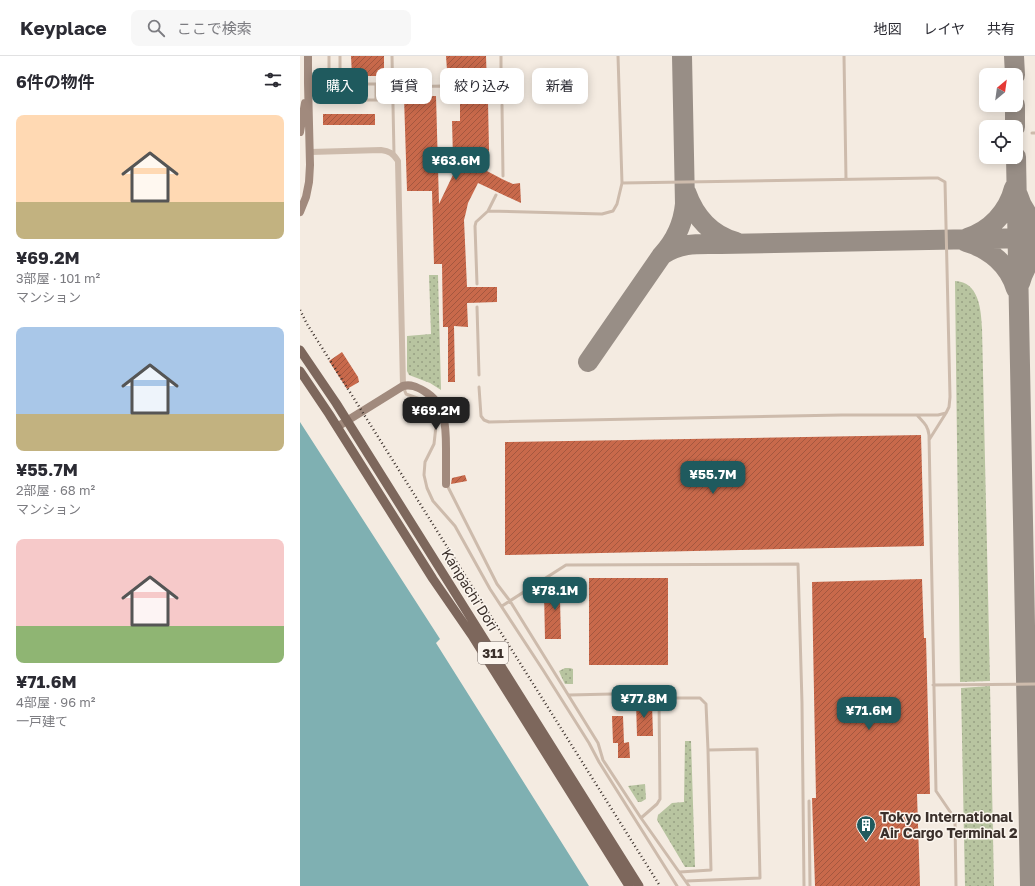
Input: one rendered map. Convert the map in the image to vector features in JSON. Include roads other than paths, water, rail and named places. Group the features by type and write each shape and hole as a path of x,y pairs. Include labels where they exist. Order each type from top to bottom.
{"main road":[{"name":"Kanpachi Dori","path":"300,350 348,421 639,886"},
{"name":"Kanpachi Dori","path":"301,372 433,579 473,637 629,886"}],"street":[{"path":"300,212 309,182 310,152 308,56"},
{"path":"300,132 308,83"},
{"path":"310,152 380,150 389,151 398,161 403,386"},
{"path":"337,427 403,386 415,386 428,393 438,404 443,415 446,427 446,484"}],"lane":[{"path":"329,56 329,100 376,100"},
{"path":"340,56 340,84 376,84"},
{"path":"392,56 392,68"},
{"path":"500,56 500,68"},
{"path":"488,211 602,214 613,211 617,204 622,183 618,56"},
{"path":"844,56 846,179"},
{"path":"393,104 394,155"},
{"path":"502,105 503,176"},
{"path":"622,183 938,178 945,182 950,397 949,407 929,440"},
{"path":"477,284 475,226 476,222 488,211 496,195"},
{"path":"477,307 479,375"},
{"path":"403,386 406,394 420,399 431,411 436,426 434,444 425,462 424,475 427,488 433,501 455,526 490,589 543,670 677,886"},
{"path":"479,388 481,416 484,420 489,422 842,415 938,415 946,413"},
{"path":"917,415 928,429 929,440 936,791 951,813 955,822 956,886"},
{"path":"446,484 497,584 510,601 598,743 603,760 641,818 689,886"},
{"path":"502,606 566,565 798,564 802,703 804,886"},
{"path":"933,685 1035,684"},
{"path":"569,695 655,693 659,698 660,799 657,804 641,818"},
{"path":"659,698 700,698 706,704 711,870 680,872"},
{"path":"686,881 760,878 757,749 708,750"},
{"path":"810,801 810,886"}],"water":[{"path":"300,422 440,639 436,643 589,886 300,886"}],"railway":[{"path":"300,310 307,324 660,886"}],"place":[{"name":"Tokyo International Air Cargo Terminal 2","path":"866,842"}]}
